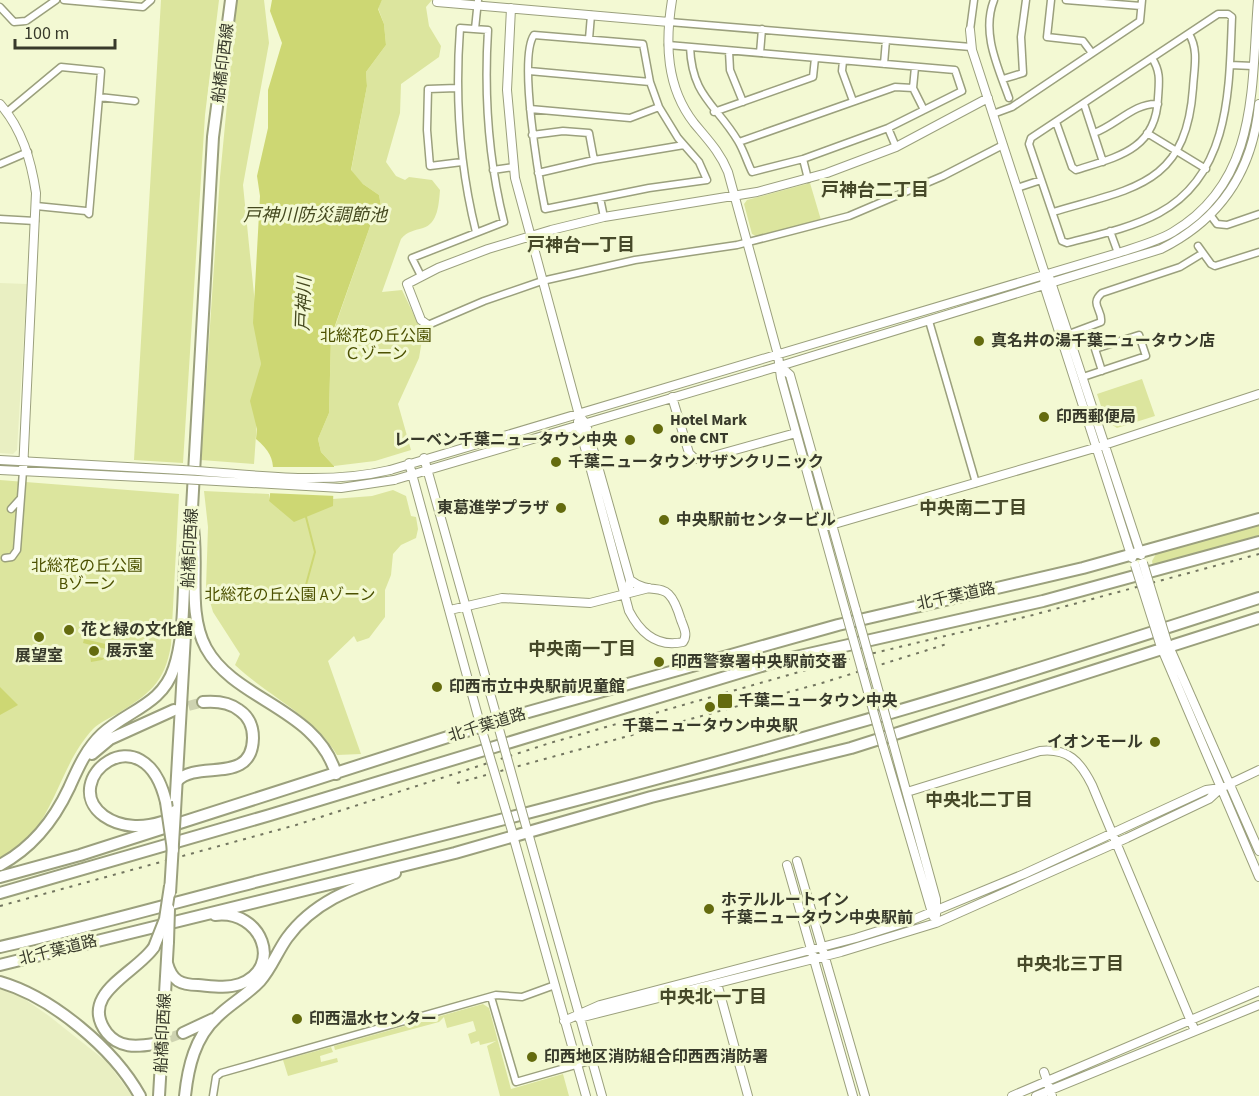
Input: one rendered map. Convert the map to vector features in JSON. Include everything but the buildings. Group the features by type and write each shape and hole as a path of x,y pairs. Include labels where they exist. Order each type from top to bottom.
{"main road":[{"name":"船橋印西線","path":"159,1096 213,137 231,0"},
{"path":"192,518 196,540 197,618 207,650 233,676 316,736 330,755 336,774"},
{"path":"0,865 28,846 42,831 91,746 111,727 151,703 170,679 177,659 186,539 192,518"},
{"name":"北千葉道路","path":"0,876 80,855 283,789 838,625 1137,559 1259,519"},
{"name":"北千葉道路","path":"0,893 270,815 778,661 1043,601 1259,542"},
{"name":"北千葉道路","path":"0,947 92,926 219,891 544,810 722,761 898,711 1259,598"},
{"name":"北千葉道路","path":"0,965 455,853 527,830 651,797 851,748 1164,646 1259,618"},
{"path":"177,781 184,774 193,771 216,771 237,766 249,753 252,743 252,726 242,712 226,704 203,702"},
{"path":"69,786 88,758 110,739 174,710"},
{"path":"173,850 166,802 155,772 135,757 116,757 106,761 97,769 91,782 91,795 99,813 111,821 134,826 151,825 270,790 283,789"},
{"path":"183,1034 215,1018 260,981 287,939 318,906 362,885 455,853"},
{"path":"154,1044 134,1046 111,1038 103,1027 99,1006 112,985 137,967 154,947 165,919 170,886"},
{"path":"94,941 222,914 238,916 250,922 262,942 264,952 258,969 249,979 224,987 184,985 175,980 167,963"},
{"path":"0,982 32,995 87,1034 121,1066 140,1096"},
{"path":"185,1096 194,1050 215,1018"}],"street":[{"path":"0,7 10,19 23,22 56,0"},
{"path":"64,0 143,7 151,0"},
{"path":"672,0 668,45 670,72 682,104 720,154 736,196 796,433 856,610 907,792 936,899 934,912"},
{"path":"974,0 970,30 971,47 1045,274 1044,285 1102,445"},
{"path":"994,0 990,9 989,39 1009,98"},
{"path":"1002,79 1023,73 1021,37 1026,0"},
{"path":"1051,0 1047,37 1083,41 1092,53"},
{"path":"993,114 1012,107 1140,21 1142,3 1066,0"},
{"path":"0,460 322,477 360,476 390,470 424,458 579,415 1118,253 1174,232 1204,209 1223,187 1238,159 1246,134 1258,0"},
{"path":"437,2 512,4 591,15 971,47"},
{"path":"475,29 477,3"},
{"path":"512,4 507,90 513,167 529,236 579,415 586,424 630,580 629,588 624,595"},
{"path":"1218,14 1228,14 1233,17 1222,131 1206,169 1186,194 1174,204 1142,220 1067,243 1062,241 1029,144 1031,138 1189,34 1218,14"},
{"path":"589,39 591,15"},
{"path":"421,276 412,258 504,222 493,170 487,112 488,30 460,28 457,88 462,162 477,231"},
{"path":"760,53 762,29"},
{"path":"1053,212 1133,188 1153,177 1177,152 1191,113 1196,48 1189,34"},
{"path":"534,35 644,44 650,82 659,107 684,146 699,162 707,180 650,188 545,209 532,135 529,71 534,35"},
{"path":"884,64 886,40"},
{"path":"668,45 955,70 962,91 888,128 803,159 752,172 739,142 714,112 695,81 690,47"},
{"path":"729,51 730,70 743,102"},
{"path":"714,112 813,77 815,58"},
{"path":"1056,122 1072,167 1076,170 1128,152 1147,134 1156,116 1160,70 1152,58"},
{"path":"843,61 842,71 853,101"},
{"path":"1230,64 1253,66"},
{"path":"7,112 61,67 101,72 89,214 86,211 36,207"},
{"path":"915,67 913,88 924,110"},
{"path":"529,71 650,82"},
{"path":"739,142 896,87 913,88"},
{"path":"457,88 428,89 428,144 430,166 462,162"},
{"path":"99,97 135,101"},
{"path":"988,98 896,147 808,178 736,196 604,217 529,236 421,276 408,282 407,290 421,320 428,325 484,301 542,282 635,260 749,242 849,216 943,176 1003,145"},
{"path":"1094,133 1105,129 1147,103 1158,104"},
{"path":"0,104 7,112 28,152 36,207 17,550 12,556 4,558"},
{"path":"1084,104 1103,162"},
{"path":"0,470 342,488 394,480 428,471 1161,249 1179,240 1211,216 1232,191 1247,163 1255,135 1259,104"},
{"path":"530,109 630,118 659,107"},
{"path":"888,128 896,147"},
{"path":"532,135 562,131 589,133 594,160"},
{"path":"1147,134 1206,169"},
{"path":"538,172 594,160 684,146"},
{"path":"0,164 28,152"},
{"path":"803,159 808,178"},
{"path":"493,170 513,167"},
{"path":"1017,188 1041,180"},
{"path":"600,198 604,217"},
{"path":"1211,216 1217,224 1227,225 1259,214"},
{"path":"0,219 35,221"},
{"path":"1110,231 1118,253"},
{"path":"1198,246 1215,266 1259,252"},
{"path":"1069,334 1101,322 1102,318 1095,304 1096,297 1102,293 1180,267 1203,253"},
{"path":"1045,274 1053,282 1164,646 1259,877"},
{"path":"929,321 976,483"},
{"path":"1083,377 1102,371 1146,356 1139,335 1095,349 1102,371"},
{"path":"780,366 790,375 828,526 846,613 936,923"},
{"path":"828,526 1102,445 1259,394"},
{"path":"672,397 689,453 695,459 796,433"},
{"path":"579,415 577,427 624,595 634,621 646,634 666,644 683,642 686,634 676,602 667,591 630,580"},
{"path":"424,458 603,1096"},
{"path":"410,463 482,730 586,1096"},
{"path":"11,509 21,496"},
{"path":"450,610 509,598 578,604 651,587"},
{"path":"1164,646 1230,784 1259,851"},
{"path":"907,792 1040,751 1061,751 1077,760 1085,770 1195,1031"},
{"path":"582,1015 600,1005 822,947 934,912 1206,790 1221,788 1259,770"},
{"path":"564,1020 814,959 936,923 1209,799 1221,788"},
{"path":"797,861 865,1096"},
{"path":"787,865 853,1096"},
{"path":"717,983 748,1096"},
{"path":"213,1096 216,1077 221,1073 491,997 522,997 555,985"},
{"path":"1012,1096 1259,991"},
{"path":"491,997 516,1082 593,1060"},
{"path":"1036,1096 1051,1093 1259,1005"},
{"path":"1042,1073 1051,1093"}],"shaded area":[{"path":"0,283 27,284 17,450 13,454 0,453"},
{"path":"0,989 20,996 107,1062 132,1096 0,1096"}],"green space":[{"path":"161,0 219,0 205,115 183,463 134,460"},
{"path":"237,0 264,0 269,43 243,185 261,364 254,464 201,460 220,177"},
{"name":"北総花の丘公園 Ｃゾーン","path":"382,0 432,0 426,7 429,26 441,46 439,57 401,84 400,113 386,162 396,176 405,180 409,177 432,180 440,190 439,201 435,218 428,226 408,233 401,239 382,292 402,290 423,334 419,358 398,404 411,450 375,461 334,466 321,452 318,439 329,413 331,338 373,218 381,206 379,195 363,184 351,171 367,86 366,72 386,45 384,24 378,8"},
{"path":"810,183 821,220 758,237 752,234 744,204 747,200"},
{"path":"1142,379 1155,416 1117,428 1106,421 1097,394"},
{"name":"北総花の丘公園 Bゾーン","path":"0,480 179,494 171,645 164,669 146,694 93,729 75,753 49,807 33,833 0,858"},
{"name":"北総花の丘公園 Aゾーン","path":"393,490 406,496 411,516 416,517 418,529 416,538 401,545 393,554 391,575 385,590 385,617 369,638 357,642 354,636 328,661 361,754 337,755 316,729 235,665 240,654 213,612 206,588 208,527 204,491 269,494 269,501 332,506 333,499 372,496"},
{"path":"1259,525 1259,535 1153,566 1152,561 1156,554"},
{"path":"483,1004 489,1008 511,1089 563,1074 569,1096 500,1096 487,1046 496,1041 480,1045 479,1041 471,1044 468,1034 476,1031 473,1021 447,1028 444,1017 439,1022 335,1050 334,1046"},
{"path":"331,1047 333,1052 320,1056 321,1062 337,1058 338,1062 288,1076 283,1060"}],"water":[{"name":"戸神川防災調節池","path":"272,0 382,0 378,9 384,24 386,45 366,72 367,86 351,170 363,184 379,195 381,206 373,218 331,337 329,413 318,439 321,452 334,466 333,506 294,522 269,501 273,474 272,460 264,446 256,439 257,429 250,401 261,364 253,323 260,196 257,176 268,128 268,90 282,43 270,11"},
{"path":"84,639 123,648 102,660 91,662 90,655 103,658 106,649 83,643"},
{"path":"0,687 18,705 0,715"}],"pier":[{"path":"270,467 337,467 336,496 267,493"}],"waterway":[{"name":"戸神川","path":"304,592 315,552 306,517"}],"tunnel":[{"path":"174,710 203,702"},
{"path":"155,1043 183,1033"}],"railway":[{"path":"0,906 296,825 550,743 820,666 1033,615 1259,554"},
{"path":"457,783 822,683 950,643"}],"place":[{"name":"真名井の湯千葉ニュータウン店","path":"979,341"},
{"name":"印西郵便局","path":"1044,417"},
{"name":"Hotel Mark one CNT","path":"658,429"},
{"name":"レーベン千葉ニュータウン中央","path":"630,440"},
{"name":"千葉ニュータウンサザンクリニック","path":"556,462"},
{"name":"東葛進学プラザ","path":"561,508"},
{"name":"中央駅前センタービル","path":"664,520"},
{"name":"花と緑の文化館","path":"69,630"},
{"name":"展望室","path":"39,637"},
{"name":"展示室","path":"94,651"},
{"name":"印西警察署中央駅前交番","path":"659,662"},
{"name":"印西市立中央駅前児童館","path":"437,687"},
{"name":"千葉ニュータウン中央","path":"725,701"},
{"name":"千葉ニュータウン中央駅","path":"710,707"},
{"name":"イオンモール","path":"1155,742"},
{"name":"ホテルルートイン 千葉ニュータウン中央駅前","path":"709,909"},
{"name":"印西温水センター","path":"297,1019"},
{"name":"印西地区消防組合印西西消防署","path":"532,1057"}],"district":[{"name":"戸神台二丁目","path":"875,190"},
{"name":"戸神台一丁目","path":"581,245"},
{"name":"中央南二丁目","path":"973,508"},
{"name":"中央南一丁目","path":"582,649"},
{"name":"中央北二丁目","path":"979,800"},
{"name":"中央北三丁目","path":"1070,964"},
{"name":"中央北一丁目","path":"713,997"}]}
